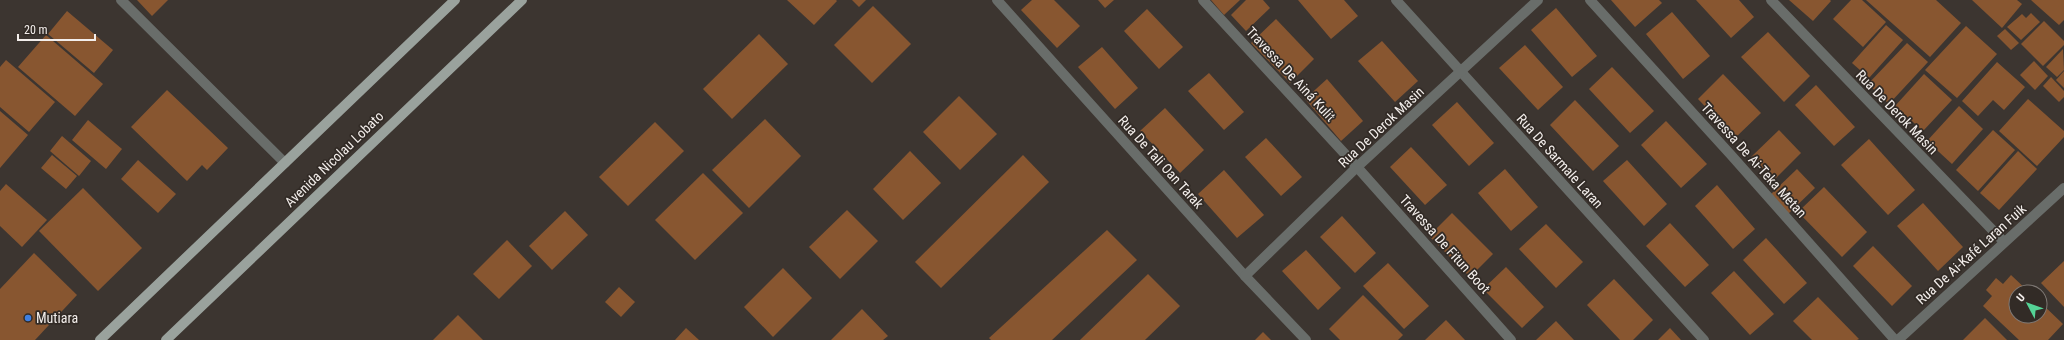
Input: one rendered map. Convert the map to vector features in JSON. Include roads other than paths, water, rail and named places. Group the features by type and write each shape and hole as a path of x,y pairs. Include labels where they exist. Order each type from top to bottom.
{"main road":[{"path":"100,340 455,0"},
{"name":"Avenida Nicolau Lobato","path":"166,340 522,0"}],"street":[{"path":"121,0 285,164"},
{"name":"Rua De Tali Oan Tarak","path":"997,0 1245,276 1306,340"},
{"name":"Travessa De Ainá Kulit","path":"1203,0 1358,167"},
{"name":"Rua De Sarmale Laran","path":"1396,0 1704,340"},
{"name":"Rua De Derok Masin","path":"1245,276 1358,167 1538,0"},
{"name":"Travessa De Ai-Teka Metan","path":"1590,0 1726,149 1896,340"},
{"name":"Rua De Derok Masin","path":"1771,0 2004,242"},
{"name":"Travessa De Fitun Boot","path":"1358,167 1511,340"},
{"name":"Rua De Ai-Kafé Laran Fuik","path":"1896,340 2064,188"}],"place":[{"name":"Mutiara","path":"28,318"}]}
